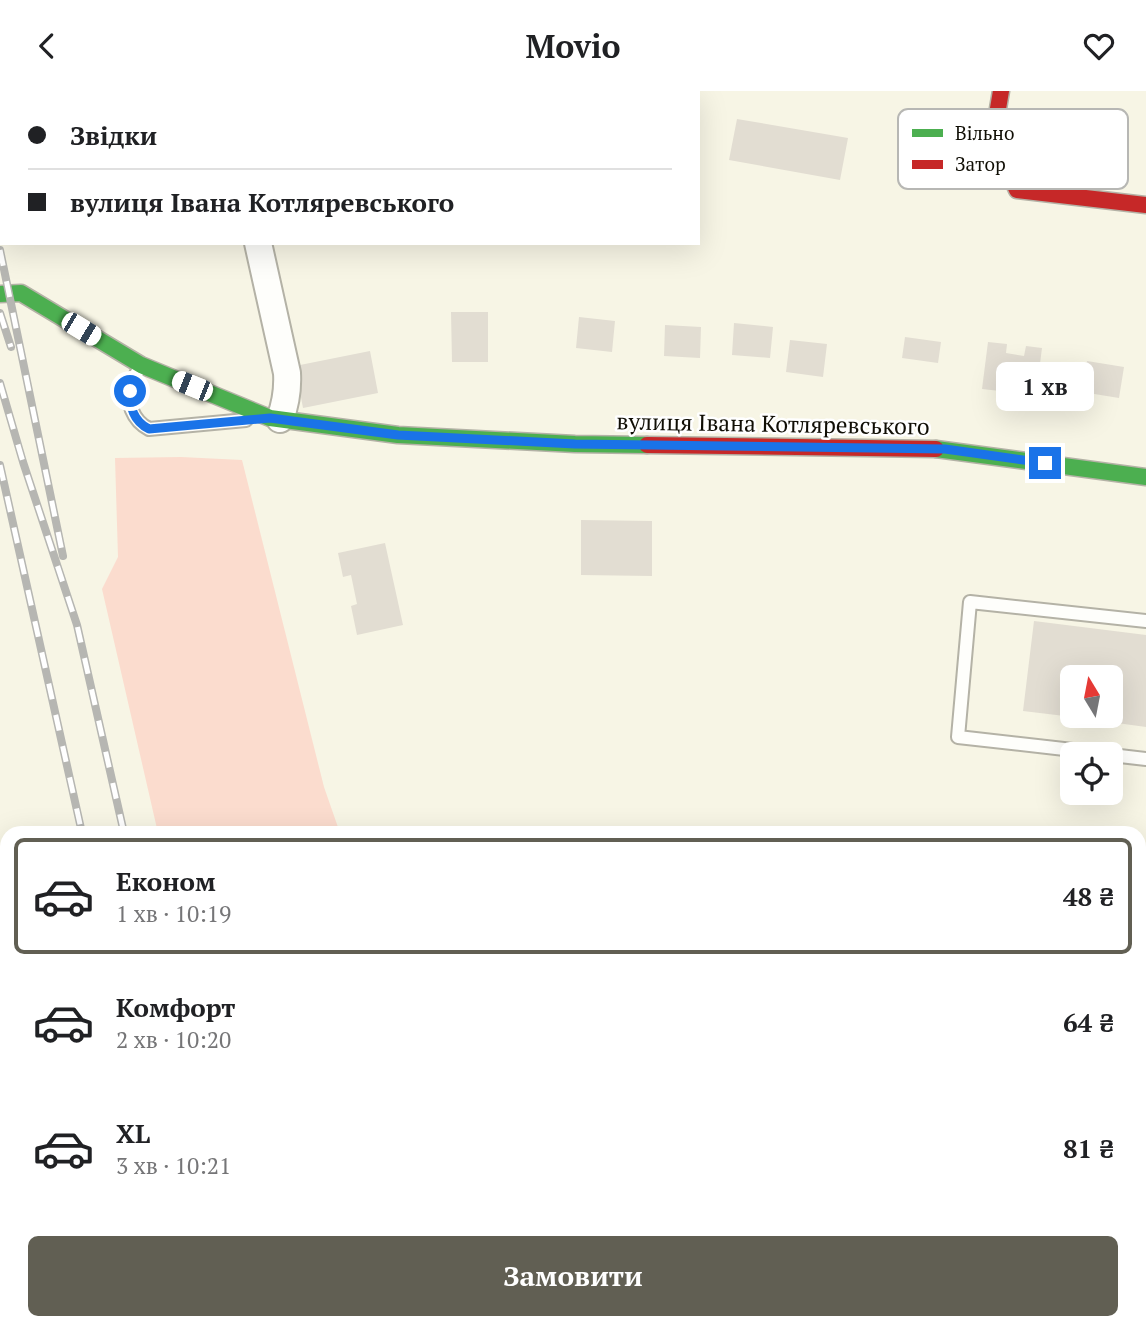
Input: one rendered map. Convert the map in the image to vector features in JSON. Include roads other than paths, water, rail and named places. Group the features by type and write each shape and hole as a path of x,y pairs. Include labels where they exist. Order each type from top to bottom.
{"street":[{"path":"998,109 1001,91"},
{"path":"1017,189 1146,205"},
{"path":"258,245 287,373 287,395 275,419"},
{"name":"вулиця Івана Котляревського","path":"0,294 20,293 141,365 275,419 398,435 575,444 945,449 1146,477"}],"lane":[{"path":"141,365 130,386 129,396 135,417 149,429 275,419"},
{"path":"1060,748 958,737 970,602 1146,621"},
{"path":"1123,756 1146,759"}],"railway":[{"path":"0,250 63,556"},
{"path":"0,313 11,347"},
{"path":"0,383 77,625 122,826"},
{"path":"0,465 80,826"}]}
